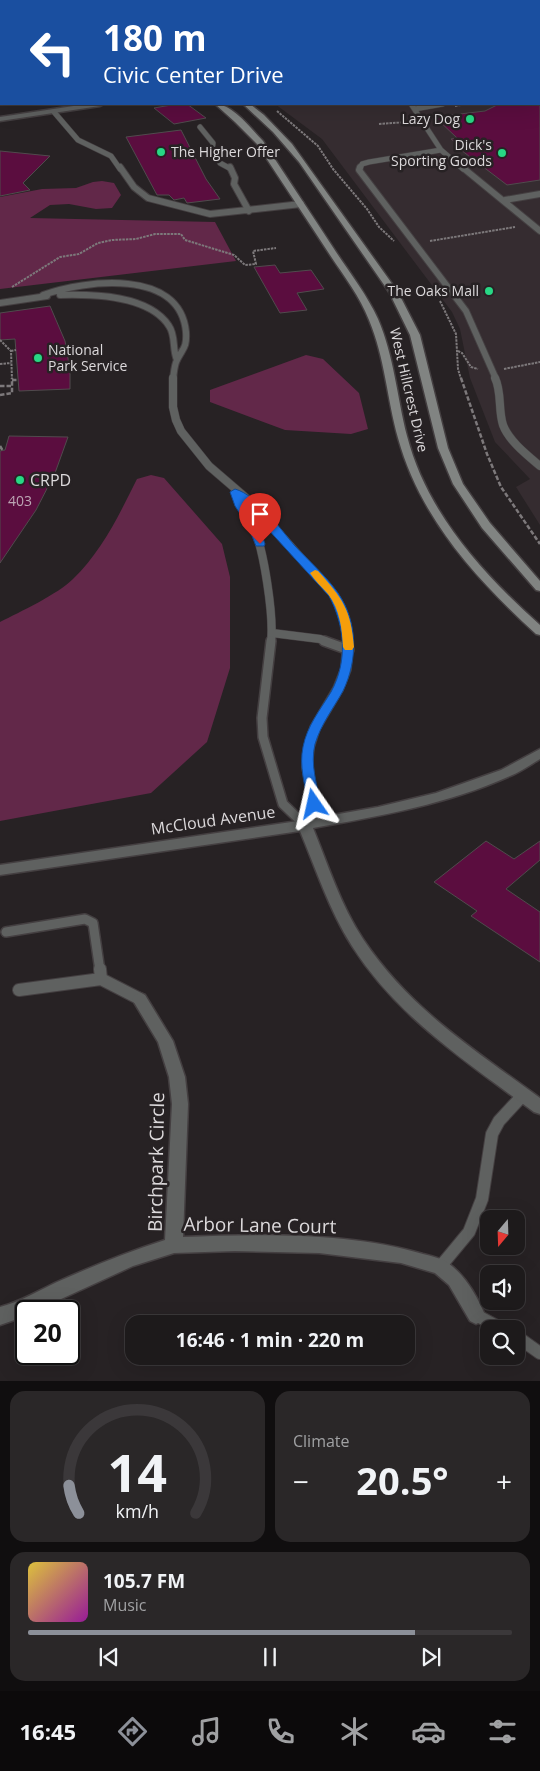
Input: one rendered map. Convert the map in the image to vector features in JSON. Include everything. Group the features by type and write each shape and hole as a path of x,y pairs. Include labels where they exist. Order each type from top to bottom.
{"main road":[{"name":"West Hillcrest Drive","path":"219,105 238,120 260,143 357,289 379,327 386,352 402,437 411,466 440,521 466,555 519,613 540,631"},
{"name":"West Hillcrest Drive","path":"247,105 267,120 290,146 398,299 415,336 439,432 458,483 499,543 540,588"}],"street":[{"path":"0,119 94,105"},
{"name":"McCloud Avenue","path":"0,870 306,825 378,812 439,797 506,773 540,753"},
{"path":"306,825 338,906 357,942 390,986 434,1029 540,1107"},
{"name":"Birchpark Circle","path":"140,999 165,1041 177,1077 180,1104 174,1245"},
{"name":"Arbor Lane Court","path":"0,1316 16,1312 61,1289 130,1259 174,1245 235,1243 319,1245 400,1255 440,1267 455,1279 476,1315"}],"lane":[{"path":"428,105 413,106 441,150 488,190 505,200 540,231"},
{"path":"54,112 78,140 111,156 134,186 148,198 210,214 301,204"},
{"path":"200,127 213,143 212,152 220,163 231,168 235,178 234,184 250,211"},
{"path":"441,150 369,162 362,164 359,170 436,268 466,311 498,384 506,430 514,442 540,466"},
{"path":"505,200 540,194"},
{"path":"43,296 50,292 82,286 117,284 143,287 166,296 179,309 187,331 184,352 177,360 172,400 176,419 192,445 235,492 252,504 334,594 343,612 347,624 349,650 346,669 338,690 315,728 309,747 307,767 314,804 306,825 283,804 263,737 262,718 272,633 266,575 260,544 254,526 240,506 235,492"},
{"path":"0,302 43,296 92,295 112,297 150,309 170,325 173,335 173,353 177,360"},
{"path":"272,633 320,640 349,650"},
{"path":"6,932 84,919 94,923 101,979"},
{"path":"19,990 101,979 140,999"},
{"path":"440,1267 469,1232 482,1199 492,1134 499,1121 523,1095"},
{"path":"476,1315 485,1320"},
{"path":"525,1342 540,1353"}],"path":[{"path":"379,124 402,123 409,119"},
{"path":"426,242 523,226"},
{"path":"9,290 16,283 60,257 80,254 98,243 112,240 136,239 155,234 181,234 185,240 234,255 245,265 256,264 253,251 276,248"},
{"path":"0,340 11,350 16,350"},
{"path":"0,395 12,393 11,350"},
{"path":"457,350 462,353 471,367 479,369"},
{"path":"504,369 540,362"},
{"path":"0,364 11,363"},
{"path":"12,380 18,380"},
{"path":"0,386 12,386"},
{"path":"0,446 3,450"}],"shaded area":[{"name":"The Oaks Mall","path":"276,105 540,105 540,525 516,487 530,479 495,442 470,378 460,329 452,312 322,139"},
{"path":"102,181 114,183 121,195 112,208 96,209 69,204 50,205 30,218 215,222 236,261 0,289 0,197 42,189 76,188"},
{"path":"306,355 323,359 359,393 368,429 351,434 285,430 210,402 210,390"},
{"path":"151,475 164,478 222,544 230,577 230,668 207,742 151,793 0,821 0,622 49,597 73,579 101,545 137,479"}],"building":[{"path":"188,105 206,118 174,124 154,108"},
{"path":"497,105 540,105 540,180 507,185 457,147 460,146 451,139 457,138 435,117 485,111"},
{"path":"181,130 206,179 220,199 187,203 184,198 174,200 169,195 157,195 126,137"},
{"path":"0,151 50,156 23,183 30,190 0,196"},
{"path":"275,265 280,273 311,270 324,289 297,293 307,310 280,313 254,267"},
{"path":"50,306 65,341 70,370 70,389 19,391 15,339 0,340 0,313"},
{"path":"9,436 68,437 55,473 36,510 0,563 0,451 5,450"},
{"path":"486,841 514,859 540,841 540,860 506,889 540,912 540,962 471,916 477,911 434,882"}],"slow traffic":[{"path":"315,573 334,594 343,612 347,624 349,647"}],"place":[{"name":"Lazy Dog","path":"470,119"},
{"name":"The Higher Offer","path":"161,152"},
{"name":"Dick's Sporting Goods","path":"502,153"},
{"name":"The Oaks Mall","path":"489,291"},
{"name":"National Park Service","path":"38,358"},
{"name":"CRPD","path":"20,480"}],"route":[{"path":"260,544 254,526 240,506 235,492 252,504 334,594 347,624 349,650 346,669 338,690 315,728 309,747 307,767 314,804"}]}
